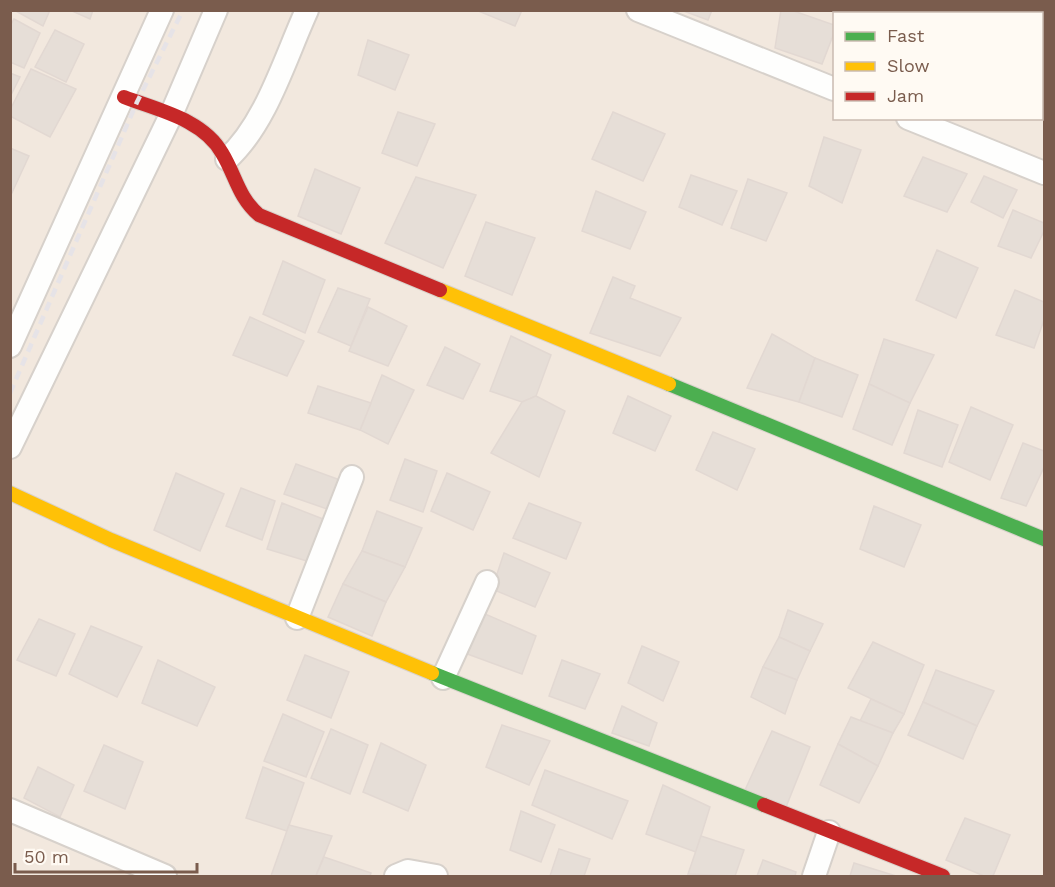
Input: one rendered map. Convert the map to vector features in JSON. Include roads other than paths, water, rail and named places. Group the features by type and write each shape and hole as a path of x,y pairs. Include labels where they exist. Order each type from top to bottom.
{"street":[{"path":"10,346 15,323 124,97 162,10"},
{"path":"10,447 171,115 216,10"},
{"path":"226,159 240,147 256,123 307,10"},
{"path":"638,10 833,89"},
{"path":"124,97 171,115 214,140 226,159 234,187 246,206 259,215 1044,539"},
{"path":"913,120 1044,173"},
{"path":"297,618 352,477"},
{"path":"10,493 111,540 442,678 943,876"},
{"path":"442,678 487,582"},
{"path":"10,810 165,876"},
{"path":"814,876 829,832"},
{"path":"396,876 408,871 436,876"}],"railway":[{"path":"10,393 137,102 183,10"}]}
